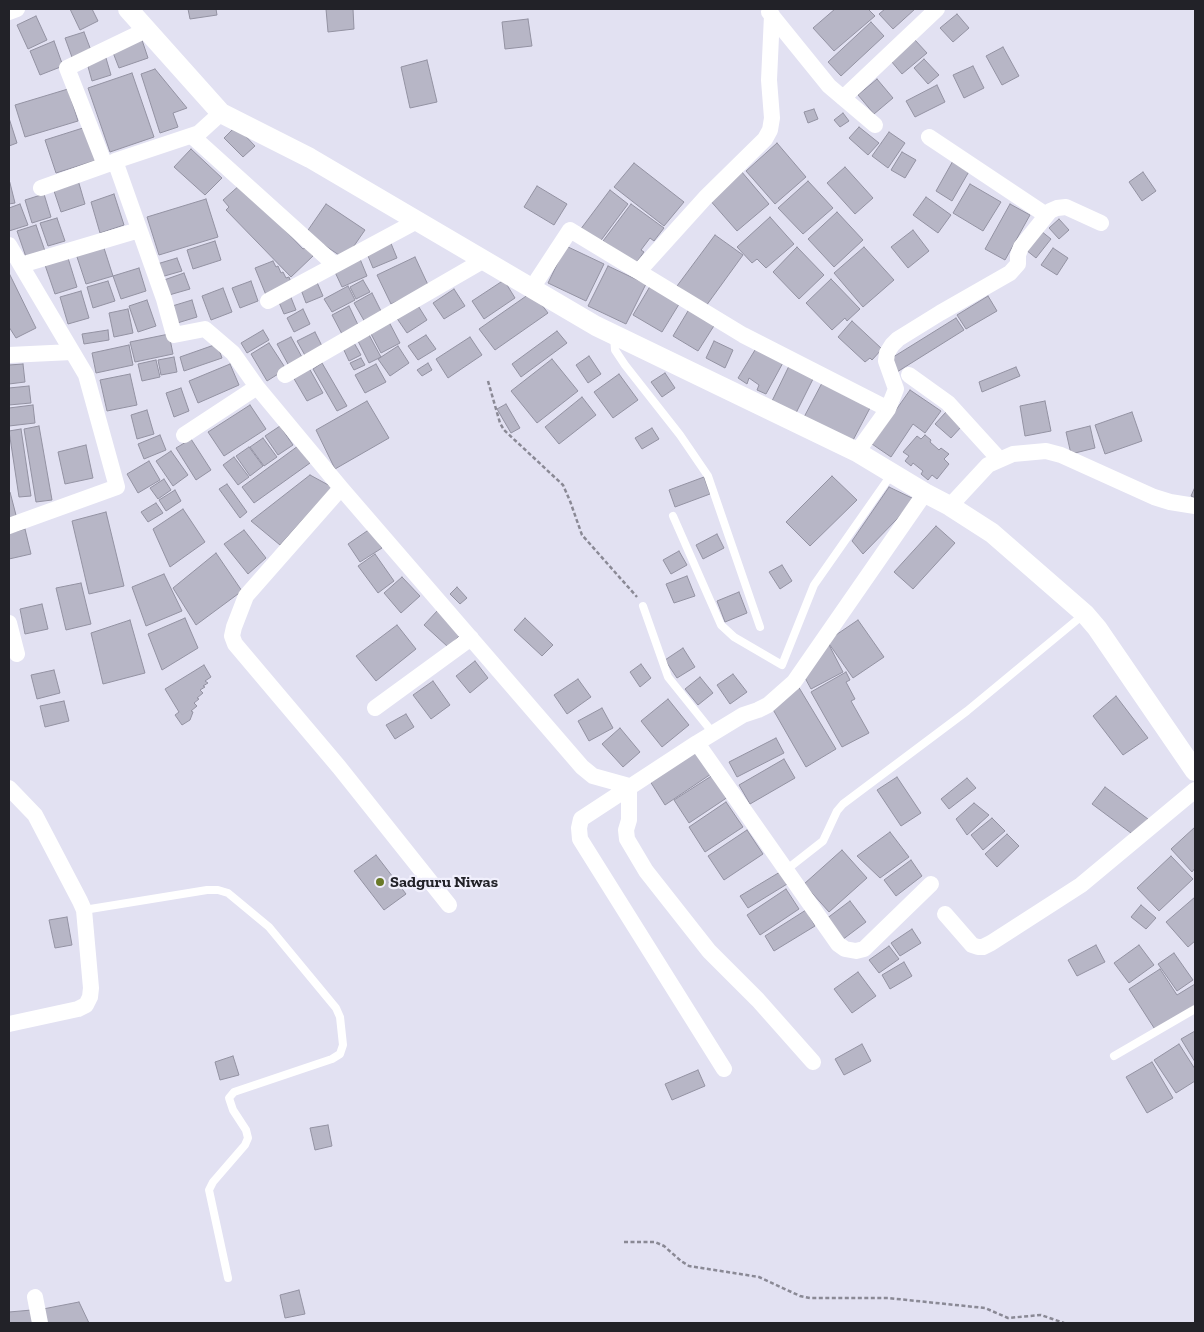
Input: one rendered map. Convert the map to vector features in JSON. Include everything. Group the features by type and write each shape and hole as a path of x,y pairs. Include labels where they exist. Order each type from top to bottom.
{"street":[{"path":"9,12 17,9"},
{"path":"128,9 221,112 310,158 596,326 857,452 950,506 992,533 1085,614 1104,636 1195,771"},
{"path":"844,98 937,9"},
{"path":"769,12 829,86 875,125"},
{"path":"639,271 705,198 765,139 770,130 772,118 769,80 769,12"},
{"path":"146,30 67,68 139,230 164,299 174,336 205,329 233,354 256,388 582,767 593,776 629,786"},
{"path":"41,188 192,136 199,133 221,112"},
{"path":"192,136 335,265"},
{"path":"929,137 1046,215"},
{"path":"857,452 888,409 896,389 886,361 887,353 892,345 940,313 1010,273 1018,264 1018,255 1021,247 1046,215 1057,208 1066,207 1101,223"},
{"path":"268,301 417,221"},
{"path":"21,265 139,230"},
{"path":"532,288 570,230 743,335 888,409"},
{"path":"9,245 86,375 118,487 9,526"},
{"path":"285,375 484,260"},
{"path":"9,355 72,352"},
{"path":"909,375 948,403 999,459"},
{"path":"184,435 256,388"},
{"path":"950,506 988,465 1013,454 1046,451 1061,455 1170,502 1195,506"},
{"path":"341,488 246,596 232,636 235,644 339,767 448,905"},
{"path":"724,1069 580,839 579,828 581,819 713,733 742,716 768,705 794,682 925,493"},
{"path":"9,623 17,654"},
{"path":"376,708 470,638"},
{"path":"697,743 838,944 845,949 856,951 864,949 931,884"},
{"path":"629,786 627,840 646,871 709,951 758,1000 813,1062"},
{"path":"9,788 35,815 40,823 84,910 91,988 90,997 86,1005 78,1009 9,1024"},
{"path":"945,914 972,945 983,947 1081,885 1195,790"},
{"path":"35,1297 40,1323"}],"lane":[{"path":"614,335 615,350 680,435 708,476 760,627"},
{"path":"673,516 721,625 734,637 782,665 814,585 892,473"},
{"path":"643,606 668,677 713,733"},
{"path":"786,870 823,841 837,810 843,804 967,711 1085,614"},
{"path":"84,910 208,890 228,893 269,927 336,1008 340,1017 343,1045 340,1054 332,1059 234,1092 229,1098 233,1110 246,1130 248,1138 246,1145 213,1182 209,1190 228,1278"},
{"path":"1114,1056 1195,1009"}],"path":[{"path":"488,382 500,423 504,430 563,485 582,535 643,606"},
{"path":"624,1242 655,1242 664,1246 689,1266 759,1277 800,1296 810,1298 888,1298 985,1308 1008,1318 1041,1316 1064,1323"}],"building":[{"path":"70,9 92,9 98,21 80,30"},
{"path":"188,9 216,9 217,15 190,19"},
{"path":"326,9 353,9 354,29 328,32"},
{"path":"835,9 868,9 875,16 834,51 813,28"},
{"path":"885,9 915,9 893,29 879,14"},
{"path":"957,14 969,28 953,42 940,28"},
{"path":"36,16 47,40 28,49 17,25"},
{"path":"528,19 532,46 505,49 502,22"},
{"path":"871,22 884,36 841,76 828,62"},
{"path":"84,32 92,53 73,60 65,38"},
{"path":"142,40 148,58 119,68 112,50"},
{"path":"915,40 927,53 902,74 891,61"},
{"path":"54,41 63,66 40,75 30,51"},
{"path":"1003,47 1019,76 1002,85 986,56"},
{"path":"106,58 111,75 92,81 87,63"},
{"path":"924,59 939,75 928,84 914,68"},
{"path":"427,60 437,102 410,108 401,67"},
{"path":"973,66 984,88 964,98 953,75"},
{"path":"155,69 187,108 173,113 178,127 160,133 141,74"},
{"path":"132,73 154,137 110,152 88,88"},
{"path":"877,79 893,98 874,114 858,95"},
{"path":"937,85 945,102 915,117 906,101"},
{"path":"68,89 78,121 25,137 15,105"},
{"path":"814,109 818,119 808,123 804,112"},
{"path":"843,113 849,121 840,127 834,120"},
{"path":"9,118 17,143 9,146"},
{"path":"236,126 255,146 243,157 224,138"},
{"path":"86,127 97,160 56,173 45,140"},
{"path":"859,127 879,143 868,155 849,138"},
{"path":"889,132 905,143 888,168 872,156"},
{"path":"777,143 806,177 775,204 746,171"},
{"path":"191,149 222,178 205,195 174,167"},
{"path":"902,152 916,160 905,178 891,170"},
{"path":"954,159 971,168 952,201 936,191"},
{"path":"634,163 684,202 664,226 614,187"},
{"path":"845,167 873,198 855,214 827,183"},
{"path":"741,171 769,204 737,231 708,198"},
{"path":"1143,172 1156,191 1142,201 1129,182"},
{"path":"78,180 85,204 61,212 53,188"},
{"path":"808,181 833,208 803,234 778,208"},
{"path":"9,184 15,203 9,204"},
{"path":"241,184 303,249 305,248 313,256 291,277 226,210 229,207 223,200"},
{"path":"970,184 1001,202 983,231 953,213"},
{"path":"537,186 567,204 554,225 524,207"},
{"path":"610,190 628,204 599,243 580,230"},
{"path":"44,194 51,217 32,223 25,200"},
{"path":"114,194 124,225 100,233 91,202"},
{"path":"926,197 951,215 938,233 913,215"},
{"path":"206,199 218,237 159,255 147,217"},
{"path":"20,204 28,225 9,231 9,208"},
{"path":"326,204 365,230 345,259 306,233"},
{"path":"631,204 664,228 654,241 650,238 641,250 644,252 636,263 603,241"},
{"path":"1010,204 1030,215 1005,260 985,249"},
{"path":"837,212 863,240 834,267 808,239"},
{"path":"770,217 794,244 766,268 757,259 752,263 737,247"},
{"path":"57,218 65,241 48,246 40,223"},
{"path":"1059,219 1069,230 1059,239 1049,228"},
{"path":"36,225 45,251 26,257 17,231"},
{"path":"913,230 929,251 908,268 891,247"},
{"path":"1041,231 1051,239 1036,258 1026,250"},
{"path":"715,235 743,255 706,306 677,286"},
{"path":"215,241 221,260 193,269 187,250"},
{"path":"390,241 397,258 373,268 366,251"},
{"path":"103,245 113,276 86,284 76,254"},
{"path":"566,246 604,264 586,301 548,283"},
{"path":"797,247 824,275 799,299 773,272"},
{"path":"864,247 894,280 863,307 834,273"},
{"path":"1053,248 1068,258 1057,275 1041,265"},
{"path":"415,257 429,287 391,304 377,275"},
{"path":"68,258 77,287 55,294 45,265"},
{"path":"177,258 182,271 161,277 157,264"},
{"path":"360,259 367,276 342,287 334,270"},
{"path":"273,261 286,278 289,277 292,285 266,295 255,268"},
{"path":"608,266 646,284 626,324 588,306"},
{"path":"139,268 146,291 121,299 113,276"},
{"path":"9,273 36,328 16,338 9,327"},
{"path":"184,273 190,289 169,295 164,280"},
{"path":"831,279 860,309 847,321 845,318 832,330 806,303"},
{"path":"316,280 323,296 306,303 300,287"},
{"path":"363,280 370,292 356,299 350,287"},
{"path":"504,280 515,298 484,319 472,301"},
{"path":"108,281 115,301 93,308 87,287"},
{"path":"251,281 258,301 240,308 232,288"},
{"path":"652,283 681,301 662,332 633,315"},
{"path":"348,286 355,300 332,312 324,299"},
{"path":"223,288 232,312 211,320 202,296"},
{"path":"454,289 465,306 444,319 433,303"},
{"path":"81,291 89,318 68,324 60,297"},
{"path":"532,292 548,313 495,350 479,329"},
{"path":"372,293 383,315 366,324 354,303"},
{"path":"290,295 296,310 284,314 278,300"},
{"path":"988,296 997,311 966,329 957,315"},
{"path":"147,300 156,326 138,332 129,306"},
{"path":"192,300 197,317 174,324 169,307"},
{"path":"417,304 427,320 407,333 396,317"},
{"path":"349,306 359,327 343,336 332,315"},
{"path":"691,306 717,321 698,351 673,336"},
{"path":"128,309 133,333 114,337 109,313"},
{"path":"303,309 310,324 294,332 287,318"},
{"path":"956,318 964,330 897,372 890,359"},
{"path":"852,321 882,349 872,360 870,358 865,362 838,337"},
{"path":"389,322 400,343 381,353 370,332"},
{"path":"108,330 109,340 84,344 82,334"},
{"path":"263,330 269,340 247,353 241,343"},
{"path":"557,331 567,343 521,377 512,364"},
{"path":"315,332 324,350 307,359 297,341"},
{"path":"368,333 381,357 369,363 357,339"},
{"path":"169,334 173,354 135,362 130,342"},
{"path":"426,335 436,349 418,360 408,346"},
{"path":"291,337 303,359 289,366 277,344"},
{"path":"470,337 482,355 448,378 436,359"},
{"path":"353,341 361,355 349,361 342,346"},
{"path":"714,341 733,350 725,368 706,358"},
{"path":"269,343 286,369 267,381 251,354"},
{"path":"217,344 222,358 184,371 180,357"},
{"path":"129,345 133,365 96,373 92,353"},
{"path":"758,345 785,359 766,394 757,390 759,385 749,378 747,384 738,378"},
{"path":"398,346 409,363 390,376 378,359"},
{"path":"589,356 601,374 588,383 576,365"},
{"path":"174,357 177,372 161,375 158,360"},
{"path":"361,358 365,365 354,370 350,363"},
{"path":"552,359 578,391 537,423 511,391"},
{"path":"156,360 160,377 142,381 138,364"},
{"path":"322,363 347,406 337,411 313,369"},
{"path":"428,363 432,370 422,376 417,370"},
{"path":"23,364 25,382 9,384 9,365"},
{"path":"230,364 239,385 198,403 189,381"},
{"path":"376,364 386,382 365,393 355,375"},
{"path":"789,366 814,377 796,413 772,401"},
{"path":"1016,367 1020,376 982,392 979,382"},
{"path":"309,368 323,393 307,401 293,377"},
{"path":"665,373 675,388 662,397 651,382"},
{"path":"130,374 137,405 107,411 100,380"},
{"path":"619,374 638,400 613,418 594,392"},
{"path":"822,383 870,408 851,444 803,419"},
{"path":"29,386 31,403 9,405 9,388"},
{"path":"181,388 189,411 174,417 166,393"},
{"path":"910,390 941,411 925,433 913,424 891,457 872,444"},
{"path":"582,397 596,415 559,444 545,427"},
{"path":"367,401 389,438 335,469 316,430"},
{"path":"1045,401 1051,431 1025,436 1020,406"},
{"path":"506,404 520,428 511,433 497,409"},
{"path":"33,405 35,423 9,426 9,408"},
{"path":"250,405 266,429 224,456 208,432"},
{"path":"147,410 154,434 137,439 131,415"},
{"path":"946,412 962,426 951,438 935,424"},
{"path":"1132,412 1142,441 1105,454 1095,425"},
{"path":"39,426 52,500 36,502 24,429"},
{"path":"280,426 293,445 278,455 265,436"},
{"path":"1090,426 1095,448 1071,454 1066,432"},
{"path":"652,428 659,439 642,449 635,438"},
{"path":"21,429 31,496 19,497 9,431"},
{"path":"160,435 166,450 144,459 138,444"},
{"path":"925,435 939,450 941,448 949,454 944,459 949,464 937,479 932,475 928,480 921,474 923,471 913,463 911,466 905,461 909,456 903,452 917,436 921,439"},
{"path":"263,438 277,457 264,466 250,447"},
{"path":"191,439 211,470 196,480 176,448"},
{"path":"86,445 93,478 65,484 58,452"},
{"path":"298,446 310,463 254,503 242,487"},
{"path":"249,447 263,466 250,476 236,456"},
{"path":"171,451 188,475 173,486 156,461"},
{"path":"234,457 249,477 238,485 223,465"},
{"path":"149,461 160,480 138,493 127,474"},
{"path":"310,475 332,487 280,545 251,521"},
{"path":"832,476 857,500 810,546 786,522"},
{"path":"704,477 710,494 675,507 669,490"},
{"path":"164,479 171,490 158,499 150,488"},
{"path":"227,484 247,512 240,518 219,489"},
{"path":"889,487 914,499 863,554 852,541"},
{"path":"1195,487 1195,498 1191,496"},
{"path":"175,490 181,501 166,511 159,500"},
{"path":"9,492 17,519 9,521"},
{"path":"156,503 163,513 148,522 141,512"},
{"path":"183,509 205,542 170,567 153,529"},
{"path":"106,512 124,586 89,594 72,521"},
{"path":"936,526 955,543 913,589 894,572"},
{"path":"25,529 31,554 9,559 9,533"},
{"path":"370,529 382,548 360,562 348,544"},
{"path":"244,530 266,558 248,574 224,544"},
{"path":"717,534 724,548 703,559 696,545"},
{"path":"679,551 687,565 671,574 663,560"},
{"path":"216,553 242,591 196,625 173,588"},
{"path":"375,554 394,581 378,593 358,566"},
{"path":"782,565 792,581 780,589 769,572"},
{"path":"164,574 182,611 146,626 132,587"},
{"path":"687,576 695,596 674,603 666,584"},
{"path":"402,577 420,596 401,613 384,593"},
{"path":"81,583 91,624 66,630 56,588"},
{"path":"457,587 467,598 460,604 450,594"},
{"path":"739,592 747,613 725,622 717,601"},
{"path":"42,604 48,629 25,634 20,609"},
{"path":"438,610 462,633 448,647 424,625"},
{"path":"185,618 198,648 162,670 148,634"},
{"path":"525,618 553,645 542,656 514,630"},
{"path":"130,620 145,673 103,684 91,633"},
{"path":"858,620 884,657 853,678 827,641"},
{"path":"397,625 416,649 376,681 356,656"},
{"path":"827,641 843,672 811,689 804,676"},
{"path":"683,648 695,667 677,678 665,660"},
{"path":"475,661 488,678 470,693 456,676"},
{"path":"641,664 651,678 640,687 630,672"},
{"path":"204,665 211,677 205,681 208,683 200,690 203,693 194,703 197,706 191,711 193,712 190,720 182,725 175,715 179,712 165,689"},
{"path":"54,670 60,693 37,699 31,675"},
{"path":"846,672 850,680 846,682 855,699 851,701 869,733 842,747 811,692"},
{"path":"733,674 747,692 730,704 717,685"},
{"path":"700,677 713,693 698,705 685,689"},
{"path":"578,679 591,697 567,714 554,695"},
{"path":"433,681 450,705 431,719 413,695"},
{"path":"798,686 836,749 806,767 771,706"},
{"path":"1116,696 1148,738 1123,755 1093,716"},
{"path":"668,699 689,725 662,747 641,721"},
{"path":"64,701 69,721 45,727 40,706"},
{"path":"602,708 613,728 589,741 578,721"},
{"path":"406,714 414,727 395,739 386,725"},
{"path":"620,728 640,752 623,767 602,744"},
{"path":"776,738 784,753 737,777 729,762"},
{"path":"697,746 714,772 665,805 648,778"},
{"path":"784,759 795,778 750,804 739,785"},
{"path":"713,775 728,797 689,823 674,800"},
{"path":"897,777 921,813 901,826 877,790"},
{"path":"967,778 976,788 949,809 941,799"},
{"path":"1105,787 1148,819 1135,836 1092,804"},
{"path":"726,802 743,827 705,852 689,827"},
{"path":"974,803 989,815 967,835 956,819"},
{"path":"992,818 1005,831 983,850 971,835"},
{"path":"1195,827 1195,868 1192,872 1171,849"},
{"path":"747,830 763,854 724,880 708,856"},
{"path":"890,832 909,857 880,878 857,856"},
{"path":"1007,834 1019,846 997,867 985,854"},
{"path":"842,850 867,878 829,912 804,884"},
{"name":"Sadguru Niwas","path":"376,855 406,894 384,910 354,871"},
{"path":"1171,856 1193,879 1159,911 1137,888"},
{"path":"911,860 922,876 896,896 884,880"},
{"path":"785,869 792,881 748,908 740,896"},
{"path":"786,889 799,909 760,935 747,915"},
{"path":"1195,897 1195,941 1188,947 1166,922"},
{"path":"850,901 866,922 842,940 826,919"},
{"path":"1141,905 1156,918 1146,929 1131,917"},
{"path":"806,910 815,926 774,951 765,936"},
{"path":"67,917 72,945 55,948 49,920"},
{"path":"912,929 921,943 900,956 891,943"},
{"path":"1096,945 1105,962 1077,976 1068,960"},
{"path":"1139,945 1154,965 1129,983 1114,963"},
{"path":"889,946 899,959 879,973 869,960"},
{"path":"1174,953 1193,980 1177,991 1158,964"},
{"path":"904,962 912,976 890,989 882,975"},
{"path":"1160,969 1177,995 1195,984 1195,1005 1156,1031 1129,989"},
{"path":"858,972 876,996 852,1013 834,989"},
{"path":"1195,1031 1195,1062 1181,1039"},
{"path":"862,1044 871,1061 844,1075 835,1059"},
{"path":"1179,1044 1195,1069 1195,1081 1176,1093 1154,1060"},
{"path":"233,1056 239,1075 220,1080 215,1062"},
{"path":"1152,1062 1173,1098 1147,1113 1126,1077"},
{"path":"698,1070 705,1086 672,1100 665,1084"},
{"path":"328,1125 332,1146 315,1150 310,1128"},
{"path":"299,1290 305,1314 285,1318 280,1295"},
{"path":"79,1302 89,1323 47,1323 43,1309"},
{"path":"32,1310 34,1323 9,1323 9,1312"}],"place":[{"name":"Sadguru Niwas","path":"380,882"}]}
